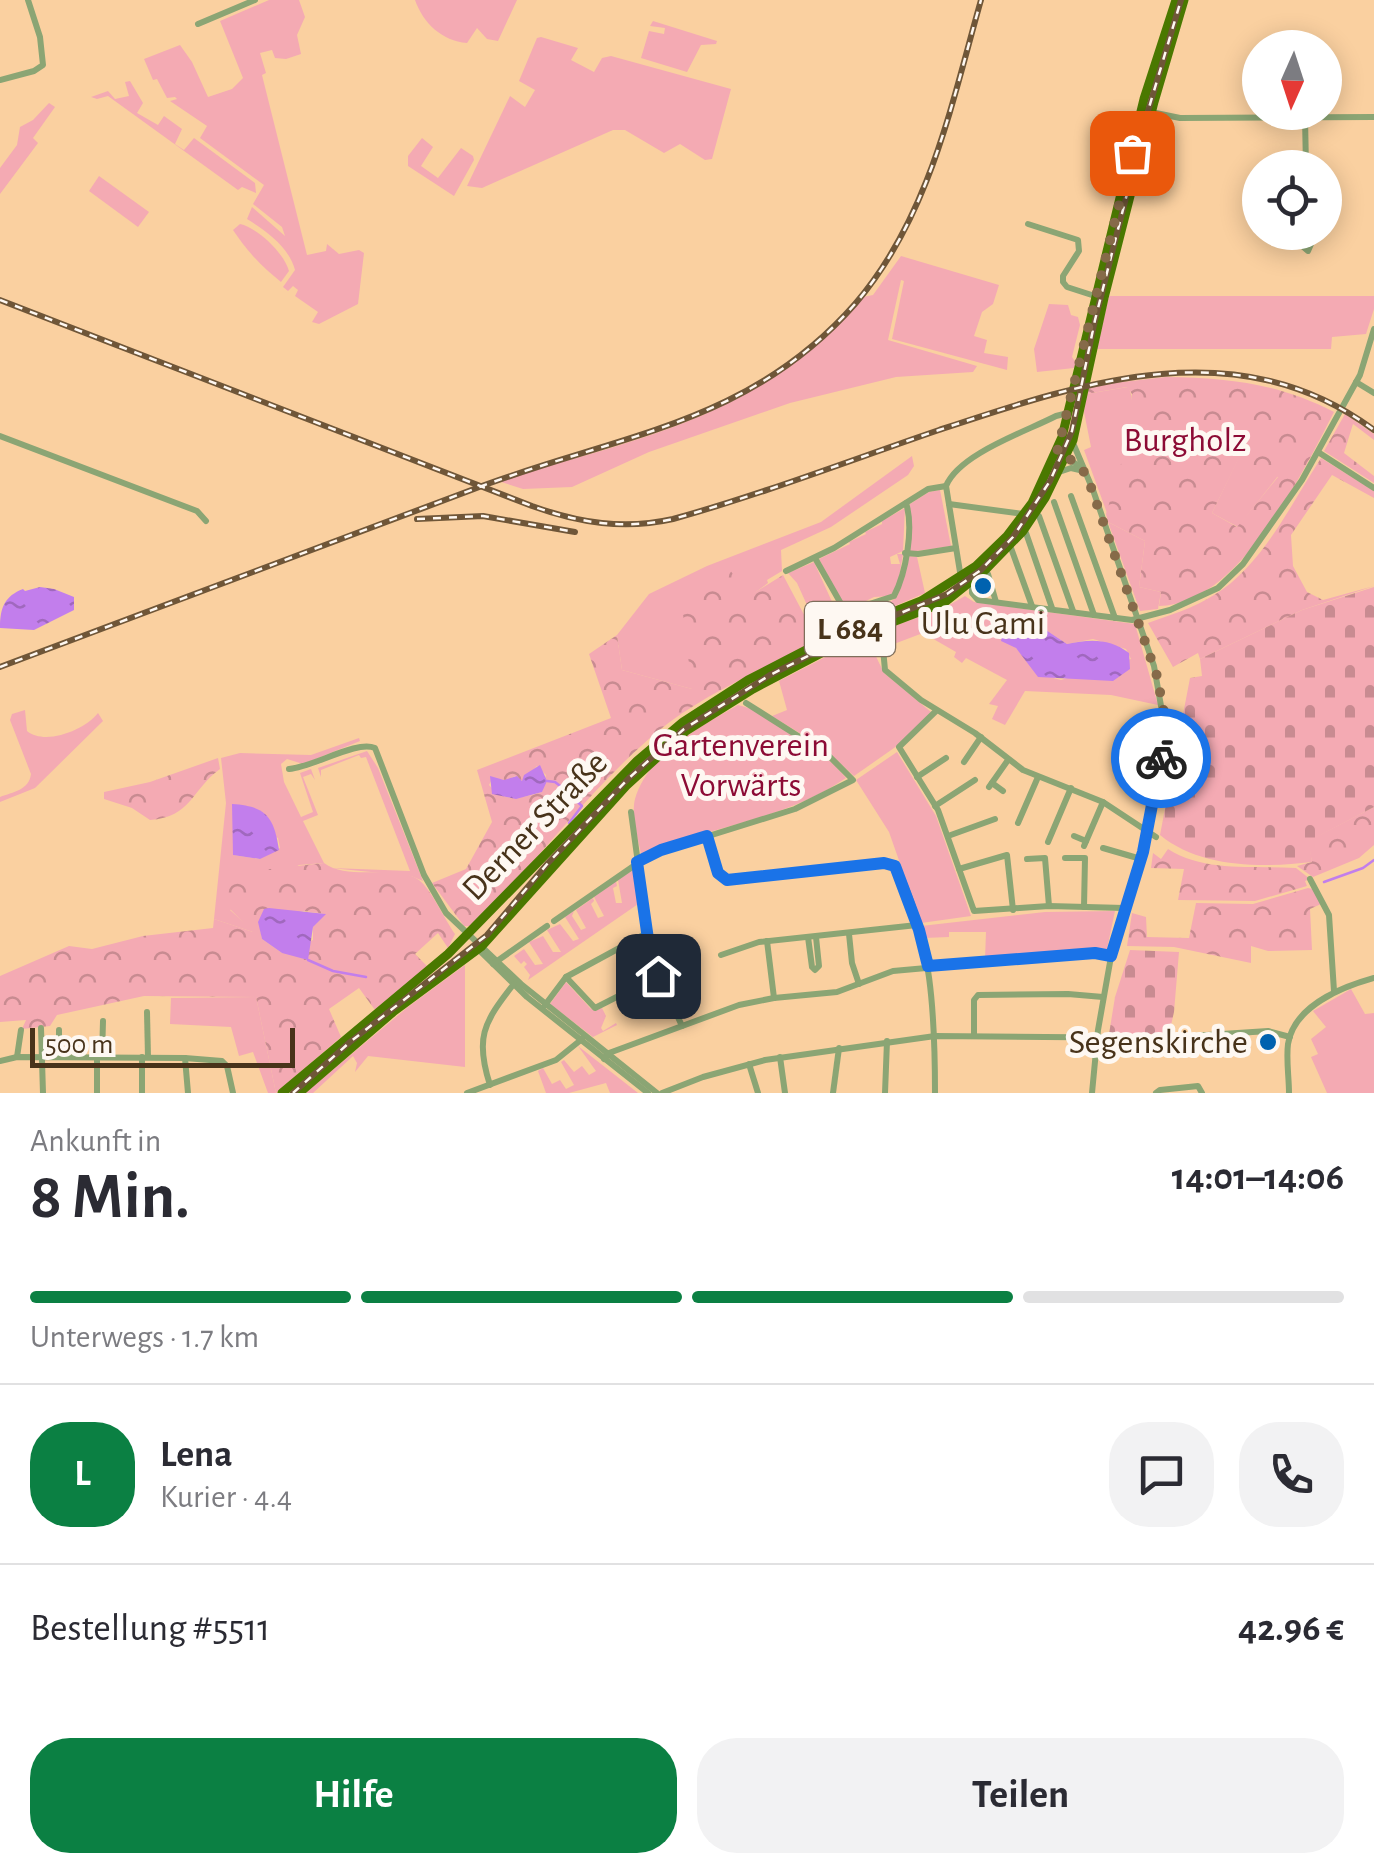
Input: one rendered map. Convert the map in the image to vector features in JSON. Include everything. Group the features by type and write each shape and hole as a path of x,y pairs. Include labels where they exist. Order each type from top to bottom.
{"main road":[{"name":"L 684","path":"1081,377 1112,239 1176,0"},
{"name":"L 684","path":"1147,111 1184,0"},
{"name":"Derner Straße","path":"298,1093 393,1012 480,948 637,774 672,743 752,689 880,626 931,609 969,585 1023,531 1059,472 1068,414 1081,377"},
{"name":"Derner Straße","path":"282,1093 457,946 627,771 693,714 748,680 834,636 921,601 961,578 1001,543 1073,440 1081,377"}],"street":[{"path":"198,24 254,0"},
{"path":"0,80 43,65 39,32 27,1"},
{"path":"1147,111 1180,118 1242,118"},
{"path":"1342,117 1374,117"},
{"path":"1028,224 1078,240 1079,251 1062,282 1067,288 1100,297"},
{"path":"946,486 961,578 975,598 1138,620 1204,596 1231,578 1273,525 1356,382 1374,330"},
{"path":"1356,382 1374,393"},
{"path":"786,571 928,489 946,486 963,463 1056,416 1068,414"},
{"path":"0,436 189,508 206,521"},
{"path":"1073,440 1157,676 1164,713 1148,830 1111,956 1103,998 1092,1093"},
{"path":"1318,452 1374,488"},
{"path":"1062,454 1085,472"},
{"path":"1059,472 1070,468 1085,472"},
{"path":"1072,496 1114,618"},
{"path":"1054,502 1094,615"},
{"path":"814,558 840,606 849,610 894,596 905,553 906,503"},
{"path":"949,504 1024,514"},
{"path":"1039,516 1073,611"},
{"path":"1026,534 1052,608"},
{"path":"905,553 956,548"},
{"path":"1011,548 1032,606"},
{"path":"988,574 996,602"},
{"path":"880,626 885,670 936,711 982,737 1008,760 1038,777 1103,802 1156,837"},
{"path":"494,964 637,862 661,850 795,809 853,780 828,755 746,704"},
{"path":"936,711 899,748 935,806 976,912 1049,906 1124,908"},
{"path":"964,762 982,737"},
{"path":"289,769 304,768 362,746 375,748 428,882 454,922 513,985 648,1093"},
{"path":"917,777 946,758"},
{"path":"1003,791 991,785 1008,760"},
{"path":"1018,823 1038,777"},
{"path":"935,806 975,780"},
{"path":"1048,842 1071,788"},
{"path":"1074,836 1085,844 1103,802"},
{"path":"631,812 647,934 658,974 682,1026"},
{"path":"948,836 995,819"},
{"path":"707,836 718,873 727,880 884,863 895,866 928,966 935,1036 935,1093"},
{"path":"1103,848 1115,855 1141,859"},
{"path":"960,870 1007,855 1013,910"},
{"path":"1027,860 1045,858 1049,906"},
{"path":"1065,858 1085,858 1084,907"},
{"path":"1310,879 1328,915 1334,991"},
{"path":"454,922 457,946"},
{"path":"721,955 767,941 917,925"},
{"path":"544,1005 566,977 647,934"},
{"path":"849,934 859,984"},
{"path":"767,941 774,998"},
{"path":"606,1057 734,1006 836,992 884,973 1095,953 1111,956"},
{"path":"494,964 582,1038"},
{"path":"566,977 595,1008 658,974 682,966"},
{"path":"1289,1093 1290,1037 1308,1012 1334,991 1374,978"},
{"path":"490,1086 480,1054 482,1038 497,1006 513,985"},
{"path":"974,1036 974,1000 978,994 1103,998"},
{"path":"142,1093 147,1012"},
{"path":"97,1093 102,1021"},
{"path":"41,1028 42,1093"},
{"path":"18,1057 21,1030"},
{"path":"59,1030 59,1057"},
{"path":"606,1057 660,1093 703,1076 780,1057 935,1036 1164,1038 1266,1031 1290,1037"},
{"path":"467,1093 556,1060 582,1038"},
{"path":"885,1093 887,1041"},
{"path":"833,1093 838,1048"},
{"path":"0,1061 18,1057 145,1057 224,1062 233,1093"},
{"path":"780,1057 786,1093"},
{"path":"185,1058 188,1093"},
{"path":"749,1064 758,1093"},
{"path":"1156,1093 1198,1086 1202,1093"}],"green space":[{"path":"269,0 299,0 305,17 297,35 301,54 286,59 275,58 272,50 260,53 266,73 262,75 307,255 326,251 327,244 339,254 359,250 364,253 358,304 319,324 312,322 318,312 295,296 298,290 283,287 295,270 288,254 247,219 252,207 285,236 282,227 253,204 264,185 200,138 207,126 170,101 175,97 167,98 144,59 180,45 208,97 232,89 243,78 220,21"},
{"path":"415,0 517,0 498,41 487,39 477,28 467,43 449,39 435,29"},
{"path":"653,21 717,41 716,44 701,45 687,72 641,58 649,31 664,34 665,28 650,26"},
{"path":"537,38 578,48 571,60 594,72 602,58 611,56 731,89 712,159 705,160 680,144 664,153 625,130 613,130 482,188 467,186 510,96 525,107 535,90 519,81"},
{"path":"130,81 143,103 137,113 158,125 164,116 182,129 175,144 184,150 194,138 255,183 256,193 242,187 238,190 108,96 91,97 108,91 115,99 129,96 125,82"},
{"path":"49,103 55,107 33,138 38,143 0,194 0,168 17,145 20,127"},
{"path":"422,138 433,147 421,166 438,178 461,148 473,156 454,196 408,166 408,156"},
{"path":"99,176 149,212 138,227 89,191"},
{"path":"240,224 262,236 282,257 289,271 281,282 238,238 233,230"},
{"path":"901,256 999,285 993,304 982,312 974,336 987,340 984,353 1008,357 1007,370 892,339 904,281 901,280 888,340 977,366 973,372 896,377 790,403 649,452 572,487 523,489 498,481 646,437 752,391 805,354 863,297 873,295"},
{"path":"1109,296 1374,296 1374,309 1366,334 1332,337 1331,349 1097,349"},
{"path":"1049,304 1068,305 1071,315 1078,317 1080,325 1072,357 1076,363 1074,368 1037,372 1034,349"},
{"name":"Burgholz","path":"1166,377 1232,381 1293,394 1334,412 1286,500 1241,561 1216,584 1188,600 1159,606 1161,592 1139,587 1145,541 1108,522 1106,514 1127,444 1132,394 1127,387 1086,394 1088,386","holes":["1238,460 1278,477 1237,527 1212,513"]},
{"path":"1128,387 1132,397 1130,430 1107,513 1084,450 1091,447 1084,412 1086,394"},
{"path":"1345,414 1374,434 1374,440 1353,424 1344,453 1374,476 1374,483 1324,451"},
{"path":"912,456 914,466 908,475 831,527 781,550 782,571 749,597 692,689 622,670 617,635 649,594 707,566 821,522"},
{"path":"1321,458 1374,491 1374,498 1332,475 1291,535 1293,566 1307,592 1323,600 1374,586 1302,610 1200,659 1198,653 1173,667 1148,623 1206,600 1247,568"},
{"path":"1238,459 1278,476 1238,527 1212,513"},
{"path":"940,490 951,546 910,552 910,504"},
{"path":"905,508 903,551 890,557 891,564 900,564 897,554 903,554 898,584 891,596 845,607 819,559"},
{"path":"1108,522 1145,541 1139,587 1161,592 1158,609 1140,611"},
{"path":"909,556 917,557 925,593 821,638 813,623 818,619 812,616 788,573 814,562 833,604 857,613 897,597"},
{"path":"727,566 749,596 783,575 818,641 715,693 657,732 608,778 495,903 471,926 464,926 432,883 466,869 492,822 477,770 611,718 589,654 617,635 622,670 692,689 680,589","holes":["537,766 546,775 542,792 520,797 501,795 489,785 492,779 515,776 522,781"]},
{"path":"1374,587 1374,807 1309,841 1312,862 1252,865 1212,860 1160,835 1190,678 1202,676 1200,659 1302,610"},
{"path":"965,596 974,602 1135,624 1158,705 1111,695 1025,691 1005,725 992,719 998,706 989,704 1007,680 966,658 962,663 954,657 956,652 923,633 886,647 886,629","holes":["1024,626 1046,630 1067,644 1093,639 1126,649 1131,659 1061,680 1052,678 1034,668 1015,647"]},
{"path":"866,636 884,673 931,712 904,741 854,776 824,748 772,716 787,710 779,681"},
{"name":"Gartenverein Vorwärts","path":"738,705 768,716 797,734 846,778 798,804 641,854 635,799 651,768 677,743"},
{"path":"25,710 27,731 44,737 75,730 98,713 103,721 35,788 0,802 0,797 20,790 30,779 10,720 12,714"},
{"path":"359,738 360,741 303,764 287,759 281,764 284,782 301,817 313,812 300,773 311,769 315,780 311,774 303,777 318,815 303,821 324,863 299,865 230,910 256,933 214,919 226,803 221,758 240,753 311,755","holes":["233,816 278,838 280,848 259,859 233,855"]},
{"path":"367,751 378,768 423,881 411,876 331,868 410,871 366,757 359,755 321,770 321,777 318,768"},
{"path":"897,752 936,816 971,916 921,923 889,832 856,780"},
{"path":"218,758 220,769 183,808 164,818 150,820 132,808 104,799 104,792 150,782"},
{"path":"1374,807 1374,845 1359,858 1313,877 1297,866 1312,862 1308,841"},
{"path":"1168,849 1214,865 1296,868 1310,879 1305,881 1307,886 1255,901 1178,900 1184,869 1151,868 1153,853 1161,859"},
{"path":"324,863 347,871 409,875 428,890 455,934 448,948 438,933 415,954 428,967 375,1010 359,988 329,1009 341,1037 276,1093 256,997 144,996 57,1015 50,1026 22,1029 26,1020 0,1022 0,976 69,946 92,949 143,936 213,928 214,919 253,932 226,905 222,885 261,870","holes":["304,911 325,914 313,927 313,940 282,953 262,939 259,922"]},
{"path":"634,869 641,902 528,980 530,975 524,967 527,964 521,964 514,956 524,949 535,965 543,964 529,942 543,936 553,952 561,952 547,930 560,924 573,941 579,939 565,917 574,911 572,916 581,930 586,928 576,910 593,898 591,904 598,918 604,916 594,897 616,881 616,903 622,903 618,880"},
{"path":"1313,889 1321,904 1310,909 1312,950 1268,951 1251,946 1251,963 1174,947 1127,946 1132,913 1146,917 1147,937 1189,938 1196,903 1253,904"},
{"path":"1115,911 1107,949 985,959 986,932 949,932 949,937 924,938 921,926 1045,912"},
{"path":"1130,950 1179,952 1169,1034 1109,1034 1115,997"},
{"path":"465,965 465,1067 368,1056 355,1072 357,1063 353,1056 313,1093 305,1093 408,1007"},
{"path":"566,982 590,1008 602,1008 606,1016 603,1031 617,1025 593,1037 550,1004"},
{"path":"1351,989 1365,1014 1374,1013 1374,1093 1327,1093 1311,1057 1318,1054 1311,1039 1326,1027 1313,1011"},
{"path":"256,997 276,1093 268,1093 253,1052 239,1056 231,1027 170,1024 171,998"},
{"path":"578,1046 638,1093 610,1093 606,1083 569,1093 546,1093 538,1071 543,1068 552,1084 560,1080 566,1089 574,1085 561,1062 564,1060 574,1072 582,1066 589,1075 596,1071"}],"water":[{"path":"40,587 74,597 74,610 34,630 0,628 8,599 23,589"},
{"path":"1004,626 1046,630 1067,644 1107,642 1129,653 1130,669 1113,681 1038,677 1016,648 1001,641"},
{"path":"540,765 547,781 542,792 516,799 492,794 490,776 504,780 517,776 522,781 524,775"},
{"path":"232,804 253,808 267,816 279,850 260,859 233,855"},
{"path":"264,909 326,914 313,927 308,960 282,953 262,939 258,922"}],"waterway":[{"path":"547,781 564,789"},
{"path":"567,792 582,806 569,823"},
{"path":"1324,882 1374,860"},
{"path":"308,960 333,971 366,977"}],"railway":[{"path":"0,667 474,489 677,422 770,377 814,345 855,304 902,235 934,160 981,0"},
{"path":"293,1093 350,1042 487,935 548,863 629,778 684,729 770,675 864,628 947,594 981,570 1013,537 1050,481 1072,431 1095,320 1148,111 1181,0"},
{"path":"0,300 532,506 602,523 673,519 993,412 1104,382 1160,374 1215,373 1269,381 1322,399 1374,430"},
{"path":"417,519 483,516 575,532"}],"way so far":[{"path":"1132,153 1057,452 1078,464 1087,476 1148,648 1163,706 1161,758"}],"place":[{"name":"Ulu Cami","path":"983,586"},
{"name":"Segenskirche","path":"1268,1042"}],"route":[{"path":"658,976 650,953 637,862 707,836 718,873 727,880 884,863 895,866 928,966 1095,953 1111,956 1143,852 1161,758"}]}
